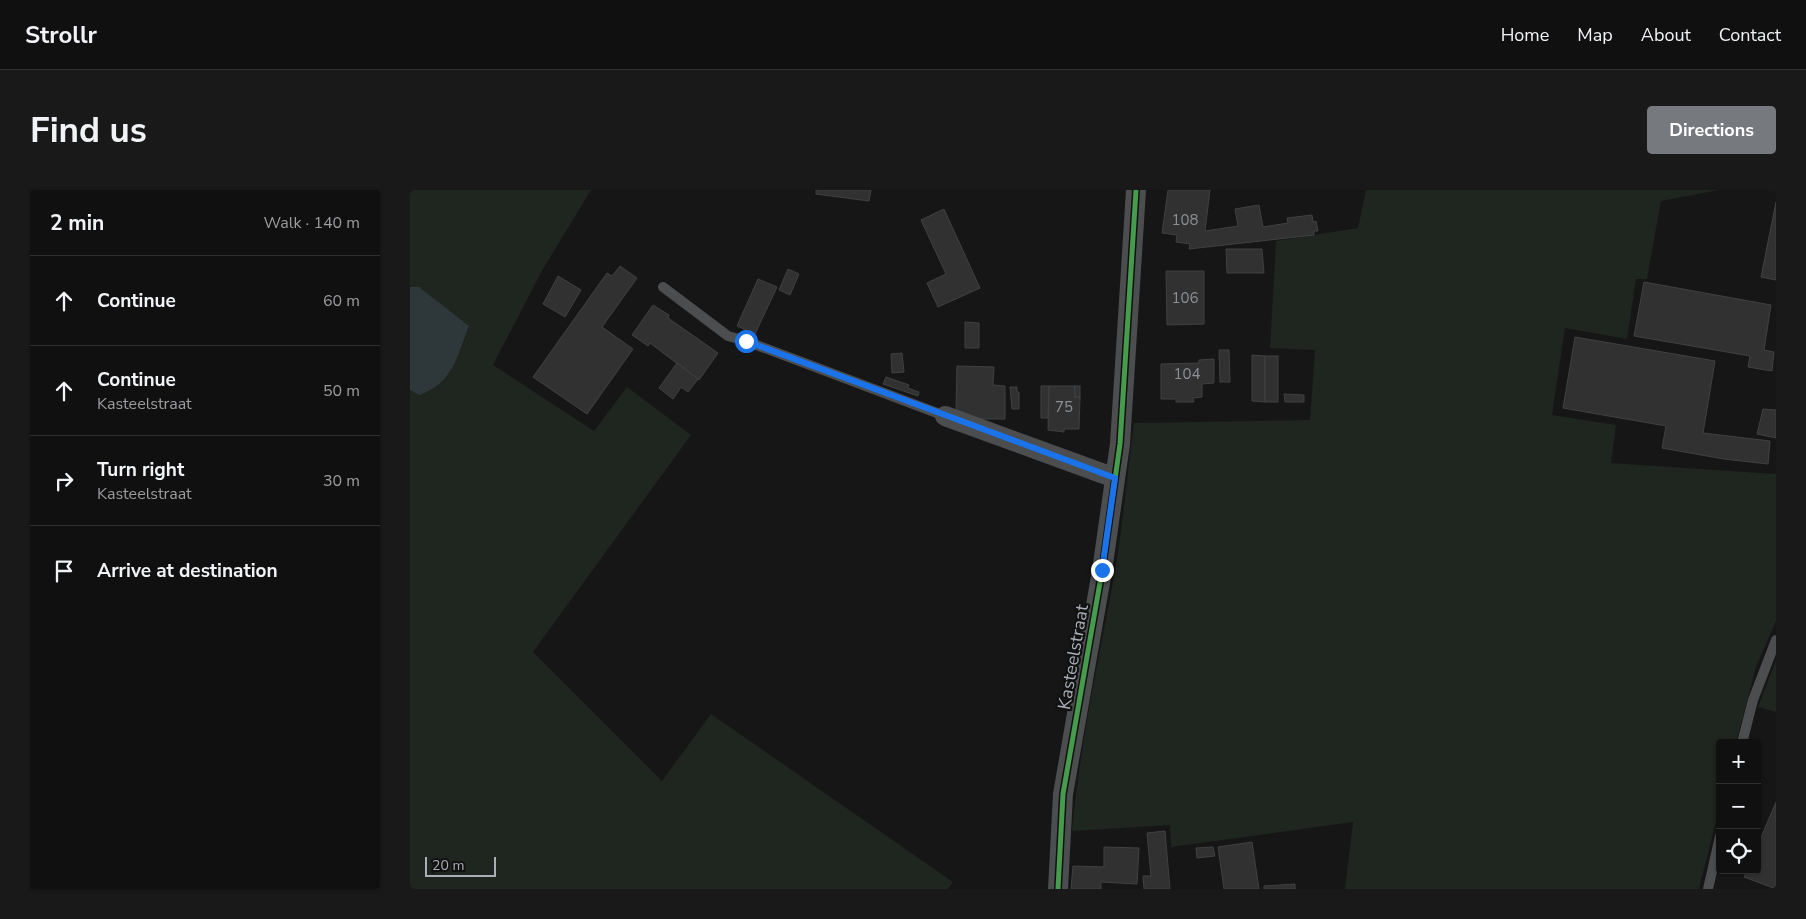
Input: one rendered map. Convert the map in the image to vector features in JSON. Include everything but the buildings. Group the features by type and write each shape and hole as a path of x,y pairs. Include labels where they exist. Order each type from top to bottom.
{"street":[{"name":"Kasteelstraat","path":"1058,889 1063,794 1102,570 1120,444 1136,190"},
{"path":"945,416 1115,478"}],"lane":[{"path":"663,287 728,336 746,341 945,416"},
{"path":"1743,739 1753,700 1776,640"},
{"path":"1708,889 1716,854"}],"shaded area":[{"path":"410,190 591,190 543,269 493,365 594,431 627,387 691,435 533,652 662,781 711,714 953,882 948,889 410,889 410,390 419,395 439,384 452,368 469,327 419,287 410,287"},
{"path":"1366,190 1719,190 1661,201 1647,279 1636,279 1627,339 1565,328 1552,415 1616,425 1611,463 1776,474 1776,621 1756,667 1737,739 1716,739 1716,822 1699,889 1345,889 1353,822 1171,847 1170,825 1072,831 1085,735 1117,558 1134,423 1310,420 1315,350 1270,348 1276,241 1358,228"},
{"path":"410,287 419,287 469,326 452,368 439,384 419,395 410,390"},
{"path":"1776,660 1776,712 1758,707"}],"cycle path":[{"path":"1058,889 1063,794 1102,571 1120,444 1136,190"}],"route":[{"path":"746,341 1115,478 1102,570"}]}
